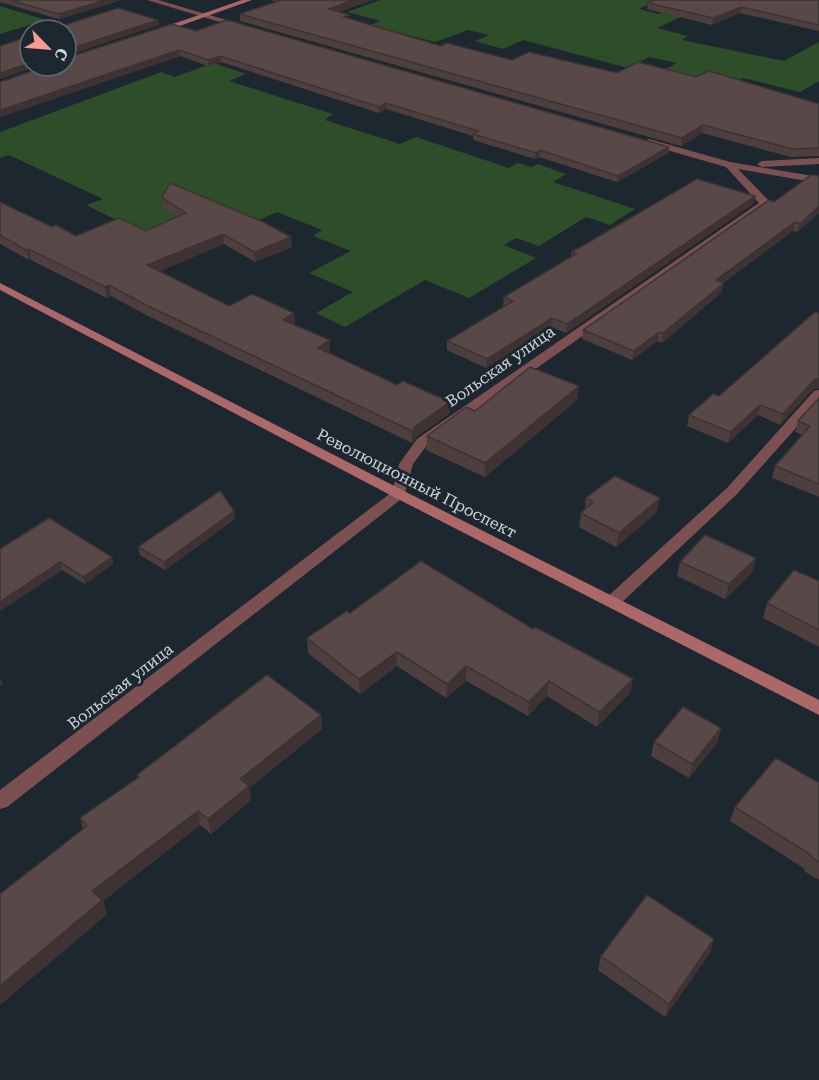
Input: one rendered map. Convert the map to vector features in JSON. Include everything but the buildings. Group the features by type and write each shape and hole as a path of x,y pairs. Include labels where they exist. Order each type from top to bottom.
{"street":[{"path":"150,0 249,28"},
{"path":"151,33 249,0"},
{"path":"638,139 729,165 819,180"},
{"path":"729,165 819,161"},
{"name":"Вольская улица","path":"0,801 399,494 406,464 422,442 765,203 729,165"},
{"name":"Революционный Проспект","path":"0,285 399,494 819,708"},
{"path":"612,602 732,491 819,394"}],"green space":[{"path":"380,0 656,0 639,9 659,14 677,6 695,10 657,28 688,36 682,40 784,61 819,42 819,81 800,92 744,78 656,106 616,95 677,63 649,57 628,68 523,40 503,49 475,41 489,35 468,30 435,42 370,25 381,21 347,12"},
{"path":"0,6 39,18 18,18 18,29 0,34"},
{"path":"213,63 246,74 229,81 333,114 325,120 400,144 416,137 509,168 518,163 531,167 538,164 566,174 553,182 635,209 610,225 586,217 539,246 516,238 504,245 536,258 469,298 425,280 345,327 316,313 353,292 309,273 351,251 313,236 322,230 277,212 255,222 147,235 86,205 103,199 9,155 0,158 0,132 161,72 175,77"}]}
